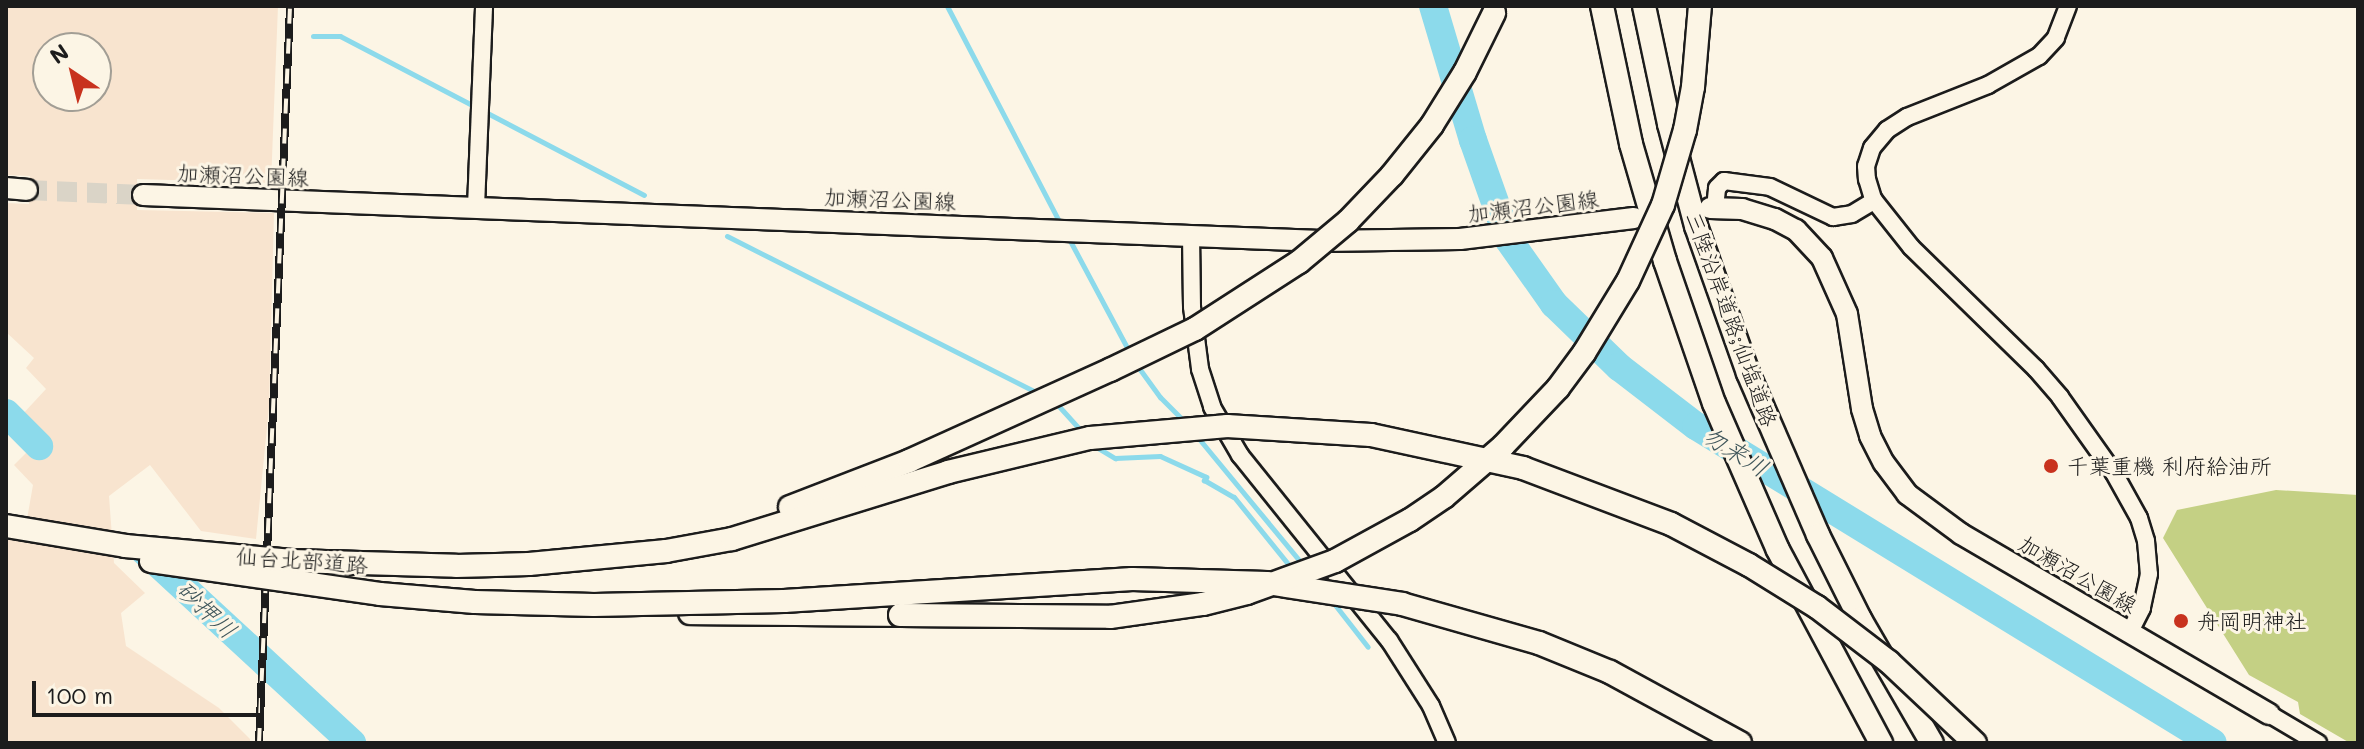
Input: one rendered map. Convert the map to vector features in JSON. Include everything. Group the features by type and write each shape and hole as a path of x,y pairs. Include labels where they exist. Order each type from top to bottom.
{"highway":[{"name":"三陸沿岸道路;仙塩道路","path":"1602,6 1631,144 1665,261 1744,476 1814,624 1881,743"},
{"name":"三陸沿岸道路;仙塩道路","path":"1644,6 1669,124 1707,214 1748,373 1811,522 1860,619 1932,743"},
{"path":"475,602 524,609 684,613 1110,617 1218,601 1335,561 1410,520 1474,473 1531,417 1584,353 1628,281 1663,205 1693,87 1700,6"},
{"path":"600,559 670,545 740,525 909,461 1110,370 1248,297 1348,221 1392,175 1432,125 1465,72 1496,9"},
{"path":"600,559 732,539 948,472 1090,438 1227,426 1371,435 1523,468 1671,524 1749,565 1817,607 1889,662 1975,743"},
{"name":"仙台北部道路","path":"6,526 69,544 190,569 380,594 475,602"},
{"name":"仙台北部道路","path":"6,526 125,546 292,561 456,566 600,559"},
{"path":"475,602 688,606 1065,582 1174,579 1267,583 1402,604 1539,643 1623,679 1740,743"}],"main road":[{"path":"6,188 27,190"},
{"name":"加瀬沼公園線","path":"143,195 1321,241 1478,236 1634,218"},
{"name":"加瀬沼公園線","path":"1707,214 1742,209 1775,219 1796,230 1822,258 1847,314 1862,409 1870,436 1884,463 1907,494 1961,534 2269,714"}],"street":[{"path":"476,207 484,6"},
{"path":"2068,6 2056,38 2039,56 1988,85 1907,117 1887,130 1872,148 1866,166 1874,201 1911,247 2036,369 2076,418 2114,473 2139,518 2146,541 2149,574 2142,608 2130,632"},
{"path":"1707,214 1717,188 1724,181 1770,187 1833,217 1852,214 1874,201"},
{"path":"1191,235 1192,307 1200,369 1212,407 1240,455 1389,640 1431,706 1447,743"},
{"path":"2269,714 2318,743"}],"shaded area":[{"path":"6,6 278,6 271,183 137,179 137,210 274,213 269,407 256,539 201,531 150,465 109,496 114,563 145,593 121,613 126,646 219,708 250,739 250,743 6,743 6,539 23,542 33,485 14,465 40,439 20,417 46,389 26,368 34,358 6,332 6,203 29,204 30,176 6,175"}],"green space":[{"path":"2276,490 2358,495 2358,743 2350,743 2300,714 2298,702 2249,675 2163,538 2177,510"}],"waterway":[{"path":"947,6 1061,225"},
{"name":"勿来川","path":"1433,6 1473,140 1508,239 1554,304 1619,367 1696,426 2213,743"},
{"path":"313,36 340,36 644,195"},
{"path":"727,236 1040,394"},
{"path":"1068,237 1131,355"},
{"path":"1136,364 1160,397 1186,423"},
{"path":"1056,403 1084,434"},
{"name":"砂押川","path":"6,413 39,446"},
{"path":"1195,434 1303,565"},
{"path":"1093,445 1115,458 1160,456 1206,477 1204,480 1234,497 1293,570"},
{"name":"砂押川","path":"142,549 352,743"},
{"path":"1332,601 1368,647"}],"tunnel":[{"path":"27,190 143,195"}],"railway":[{"path":"259,743 290,6"}],"place":[{"name":"千葉重機 利府給油所","path":"2051,466"},
{"name":"舟岡明神社","path":"2181,621"}]}
